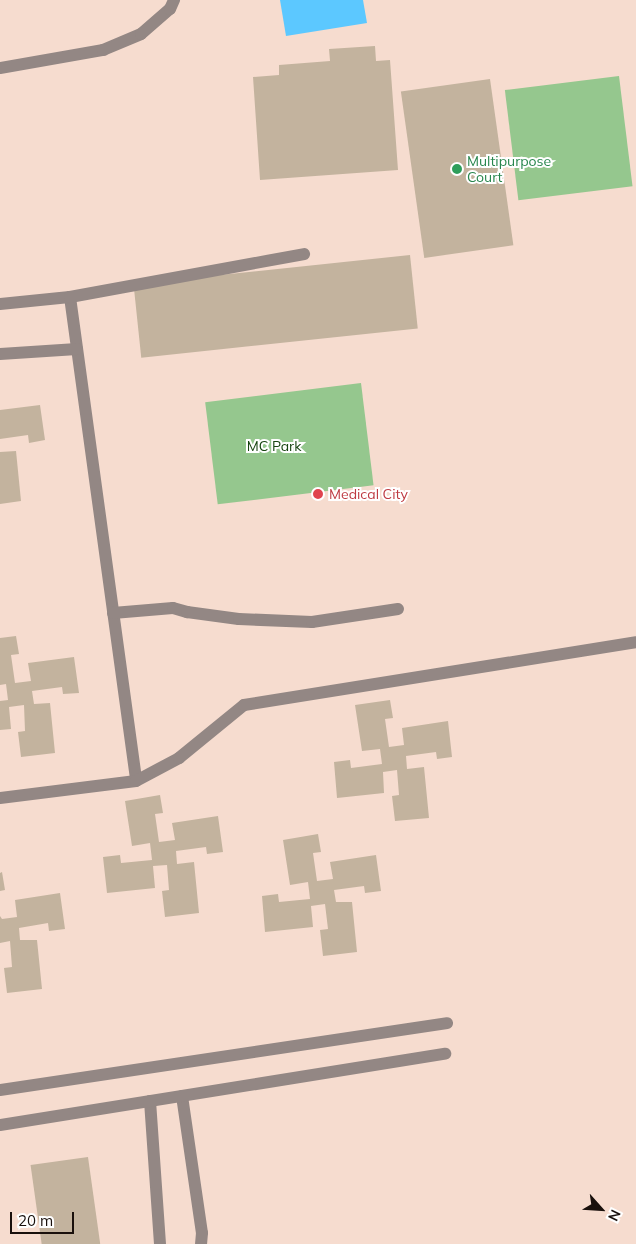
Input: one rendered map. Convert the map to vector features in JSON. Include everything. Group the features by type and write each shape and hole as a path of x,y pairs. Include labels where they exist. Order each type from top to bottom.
{"street":[{"path":"0,68 103,50 141,34 170,9 174,0"},
{"path":"0,304 70,297 304,254"},
{"path":"70,297 136,781"},
{"path":"0,354 77,349"},
{"path":"113,613 173,608 239,618 312,622 398,609"},
{"path":"0,798 136,781 179,758 244,705 636,642"},
{"path":"0,1090 447,1023"},
{"path":"0,1124 445,1054"},
{"path":"182,1096 201,1244"},
{"path":"150,1101 160,1244"}],"green space":[{"path":"619,76 633,186 518,200 505,90"},
{"name":"MC Park","path":"361,383 374,485 218,504 205,402"}],"water":[{"path":"280,0 363,0 367,23 286,36"}],"building":[{"path":"375,46 376,61 390,60 398,170 260,180 253,77 279,75 279,65 330,61 329,49"},
{"name":"Multipurpose Court","path":"490,79 513,245 424,258 401,92"},
{"path":"410,255 418,329 141,358 134,284"},
{"path":"40,405 45,440 29,443 28,435 0,439 0,410"},
{"path":"16,451 21,501 0,504 0,452"},
{"path":"16,636 19,654 11,655 15,683 31,681 28,663 74,657 79,693 63,694 62,687 32,691 34,704 50,703 55,753 21,757 18,732 25,731 24,705 9,707 11,729 0,730 0,701 8,700 6,684 0,685 0,638"},
{"path":"390,700 393,718 385,719 389,747 404,745 402,728 448,721 452,757 437,759 436,752 406,756 407,769 424,767 429,818 395,821 392,796 399,795 397,770 383,772 384,793 337,798 334,762 350,760 351,768 382,764 380,749 362,751 355,705"},
{"path":"160,795 163,813 155,814 159,842 175,840 172,823 218,816 223,852 207,854 206,847 176,851 177,864 194,862 199,913 165,917 162,891 169,890 167,865 153,866 155,888 107,893 103,857 120,855 121,863 152,860 150,843 132,846 125,801"},
{"path":"318,834 321,852 313,853 317,881 333,879 330,862 376,855 381,891 365,893 364,886 334,890 336,902 352,902 357,952 323,956 320,930 328,929 325,904 311,906 313,927 265,932 262,896 278,894 279,902 310,899 308,882 290,885 283,840"},
{"path":"2,872 5,890 0,891 0,873"},
{"path":"60,893 65,929 49,931 48,923 19,928 20,940 37,940 42,989 7,993 4,968 12,967 10,941 0,943 0,916 2,919 17,917 15,900"},
{"path":"88,1157 100,1244 42,1244 31,1165"}],"place":[{"name":"Multipurpose Court","path":"457,169"},
{"name":"Medical City","path":"318,494"}]}
